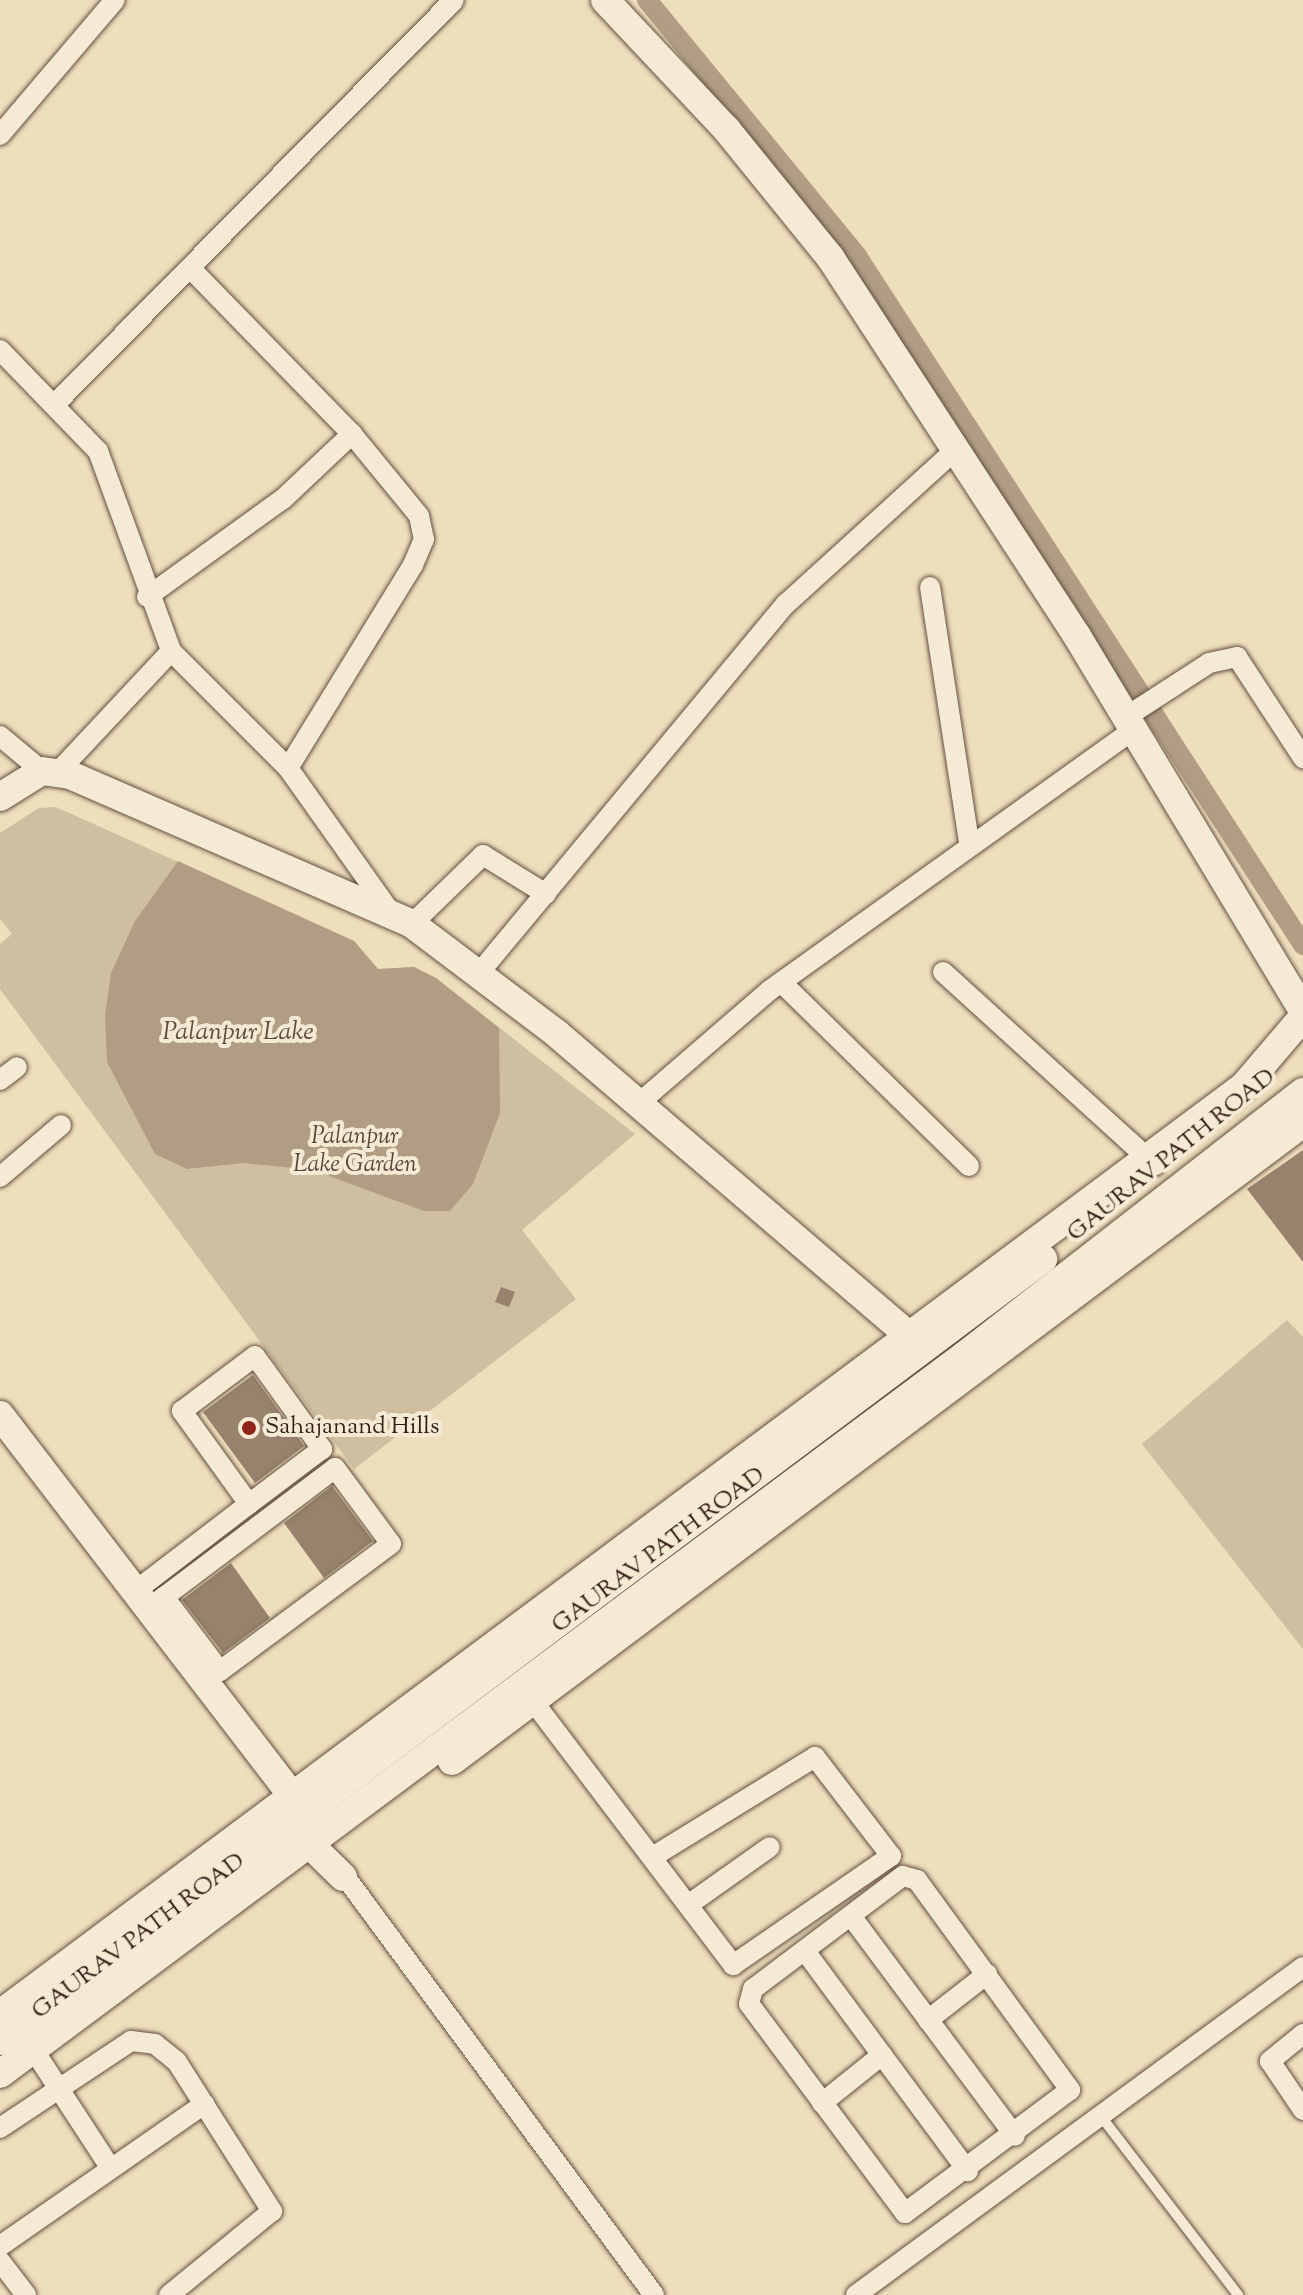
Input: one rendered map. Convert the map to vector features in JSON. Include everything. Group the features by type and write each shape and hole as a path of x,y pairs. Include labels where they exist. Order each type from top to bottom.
{"street":[{"path":"0,135 115,0"},
{"path":"56,403 454,0"},
{"path":"605,0 727,130 822,247 1132,719 1303,1010"},
{"path":"190,268 352,434 408,499 424,539 288,768"},
{"path":"0,350 56,403 98,451 147,597 171,651 288,768 401,918"},
{"path":"147,597 291,492 352,434"},
{"path":"480,972 786,604 955,450"},
{"path":"930,587 969,843"},
{"path":"0,797 49,772 171,651"},
{"path":"638,1104 781,982 969,843 1162,694 1209,663 1245,660 1303,758"},
{"path":"0,736 49,772 401,918 480,972 928,1351"},
{"path":"401,918 483,855 546,894"},
{"path":"943,972 1153,1163 1273,1060 1303,1017"},
{"path":"781,982 969,1166"},
{"name":"GAURAV PATH ROAD","path":"0,2074 38,2056 302,1823 527,1694 1153,1163 1265,1087 1303,1044"},
{"path":"0,1080 17,1067"},
{"name":"GAURAV PATH ROAD","path":"0,2041 302,1823 928,1351 1303,1092"},
{"path":"654,1856 815,1757 891,1855 733,1965 654,1856 527,1694 1303,1123"},
{"path":"0,1177 61,1125"},
{"path":"148,1599 249,1504 322,1449 255,1356 182,1411 249,1504"},
{"path":"3,1424 148,1599 302,1823 654,2295"},
{"path":"335,1468 391,1544 220,1671 148,1599 335,1468"},
{"path":"0,2014 302,1823"},
{"path":"688,1905 770,1847"},
{"path":"910,1877 987,1974 1069,2086 1067,2097 911,2213 901,2211 749,2004 753,1989 805,1951 910,1877"},
{"path":"851,1916 928,2020 1010,2140 1025,2170"},
{"path":"805,1951 882,2055 976,2165 1003,2186"},
{"path":"856,2295 1093,2120 1301,1972"},
{"path":"928,2020 987,1974"},
{"path":"1303,2034 1270,2061 1303,2110"},
{"path":"0,2128 131,2041 155,2044 177,2062 272,2211 169,2295"},
{"path":"822,2103 882,2055"},
{"path":"0,2093 38,2056 110,2167"},
{"path":"1067,2097 1093,2120"},
{"path":"0,2246 204,2104"},
{"path":"0,2261 26,2295"}],"lane":[{"path":"1093,2120 1238,2295"}],"green space":[{"name":"Palanpur Lake Garden","path":"56,807 354,941 378,969 414,967 436,978 635,1134 522,1230 576,1299 354,1469 0,989 0,944 12,934 0,919 0,833 39,808"},
{"path":"1287,1320 1303,1337 1303,1649 1142,1444"}],"water":[{"name":"Palanpur Lake","path":"178,861 354,941 378,969 414,967 436,978 499,1028 500,1113 473,1184 450,1211 424,1211 313,1170 243,1163 187,1169 155,1154 107,1062 105,1015 111,973 135,921"}],"building":[{"path":"1303,1150 1303,1262 1247,1189"},
{"path":"501,1287 515,1292 509,1307 495,1302"},
{"name":"Sahajanand Hills","path":"253,1375 304,1446 255,1483 203,1412"},
{"path":"332,1486 373,1541 324,1578 284,1523"},
{"path":"231,1563 270,1618 223,1653 182,1600"}],"waterway":[{"path":"647,0 857,256 1303,945"}],"place":[{"name":"Sahajanand Hills","path":"249,1428"}]}
